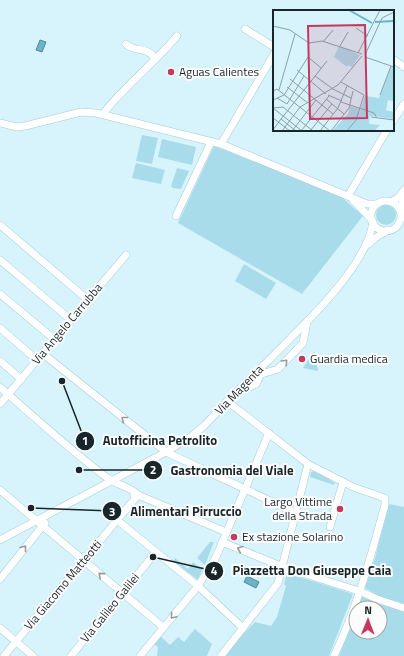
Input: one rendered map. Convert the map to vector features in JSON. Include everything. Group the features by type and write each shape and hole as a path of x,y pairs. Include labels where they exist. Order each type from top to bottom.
{"street":[{"path":"245,29 273,46"},
{"path":"103,114 120,94 156,59 176,36"},
{"path":"126,44 129,47 147,50 156,59"},
{"path":"220,144 273,56"},
{"path":"394,60 404,67"},
{"path":"394,119 404,104"},
{"path":"0,123 17,127 81,112 103,114 220,144 367,204 377,204 384,201 391,202 397,205 402,213"},
{"path":"348,196 386,131"},
{"path":"176,216 211,142"},
{"path":"391,202 399,197 404,190"},
{"path":"348,196 379,229 404,228"},
{"path":"364,250 375,238 391,229 401,220 404,197"},
{"path":"364,250 370,237 373,222 372,212 377,204"},
{"path":"0,225 88,300"},
{"name":"Via Magenta","path":"39,523 55,511 166,452 194,435 307,322 340,285 364,250"},
{"name":"Via Angelo Carrubba","path":"0,404 126,255"},
{"path":"0,260 71,320"},
{"path":"0,294 54,339"},
{"path":"250,378 278,369 303,343 307,322"},
{"path":"0,328 37,360"},
{"path":"42,353 166,452 296,513"},
{"path":"0,361 21,379"},
{"path":"235,393 256,384 266,362"},
{"path":"0,387 108,482 134,491 138,495 226,532"},
{"path":"227,401 308,464 343,482 385,498 385,505 377,535 359,591 334,656"},
{"path":"140,656 198,586 216,557 269,433"},
{"path":"221,656 278,583 308,464"},
{"path":"330,527 343,482"},
{"path":"0,490 164,627"},
{"name":"Via Giacomo Matteotti","path":"4,656 138,495"},
{"path":"117,520 198,586 243,628"},
{"path":"0,540 39,523"},
{"path":"0,579 39,523"},
{"path":"222,542 283,567 359,591 404,608"},
{"name":"Via Galileo Galilei","path":"71,656 156,552"},
{"path":"0,628 34,656"}],"shaded area":[{"path":"40,40 46,42 42,52 36,50"},
{"path":"142,135 158,138 152,164 136,161"},
{"path":"162,139 196,147 192,165 158,157"},
{"path":"214,146 338,194 363,216 302,294 178,223"},
{"path":"136,163 165,170 161,184 132,178"},
{"path":"177,168 189,171 181,189 173,188 171,186"},
{"path":"382,205 390,205 396,211 396,219 390,225 382,225 376,219 376,211"},
{"path":"244,264 276,283 266,299 235,281"},
{"path":"314,351 318,371 303,368"},
{"path":"315,471 335,483 334,485 310,477 311,472"},
{"path":"389,504 404,507 404,606 386,600 365,588 375,558"},
{"path":"210,542 214,542 205,565 197,558"},
{"path":"175,558 188,569 193,562 202,570 198,580 173,561"},
{"path":"287,573 353,594 351,600 348,600 348,607 329,656 224,656 255,622 271,626 277,617 286,586 284,584"},
{"path":"247,576 259,582 256,588 244,582"},
{"path":"362,596 374,600 361,600"},
{"path":"388,605 404,610 404,656 339,656 348,633 348,640 388,640"},
{"path":"195,629 212,644 207,656 157,656 158,647 154,644 160,636 170,645 178,637 184,642"}],"place":[{"name":"Aguas Calientes","path":"171,72"},
{"name":"Guardia medica","path":"302,359"},
{"name":"Autofficina Petrolito","path":"62,381"},
{"name":"Gastronomia del Viale","path":"79,470"},
{"name":"Alimentari Pirruccio","path":"31,508"},
{"name":"Largo Vittime della Strada","path":"340,509"},
{"name":"Ex stazione Solarino","path":"234,537"},
{"name":"Piazzetta Don Giuseppe Caia","path":"153,557"}]}
